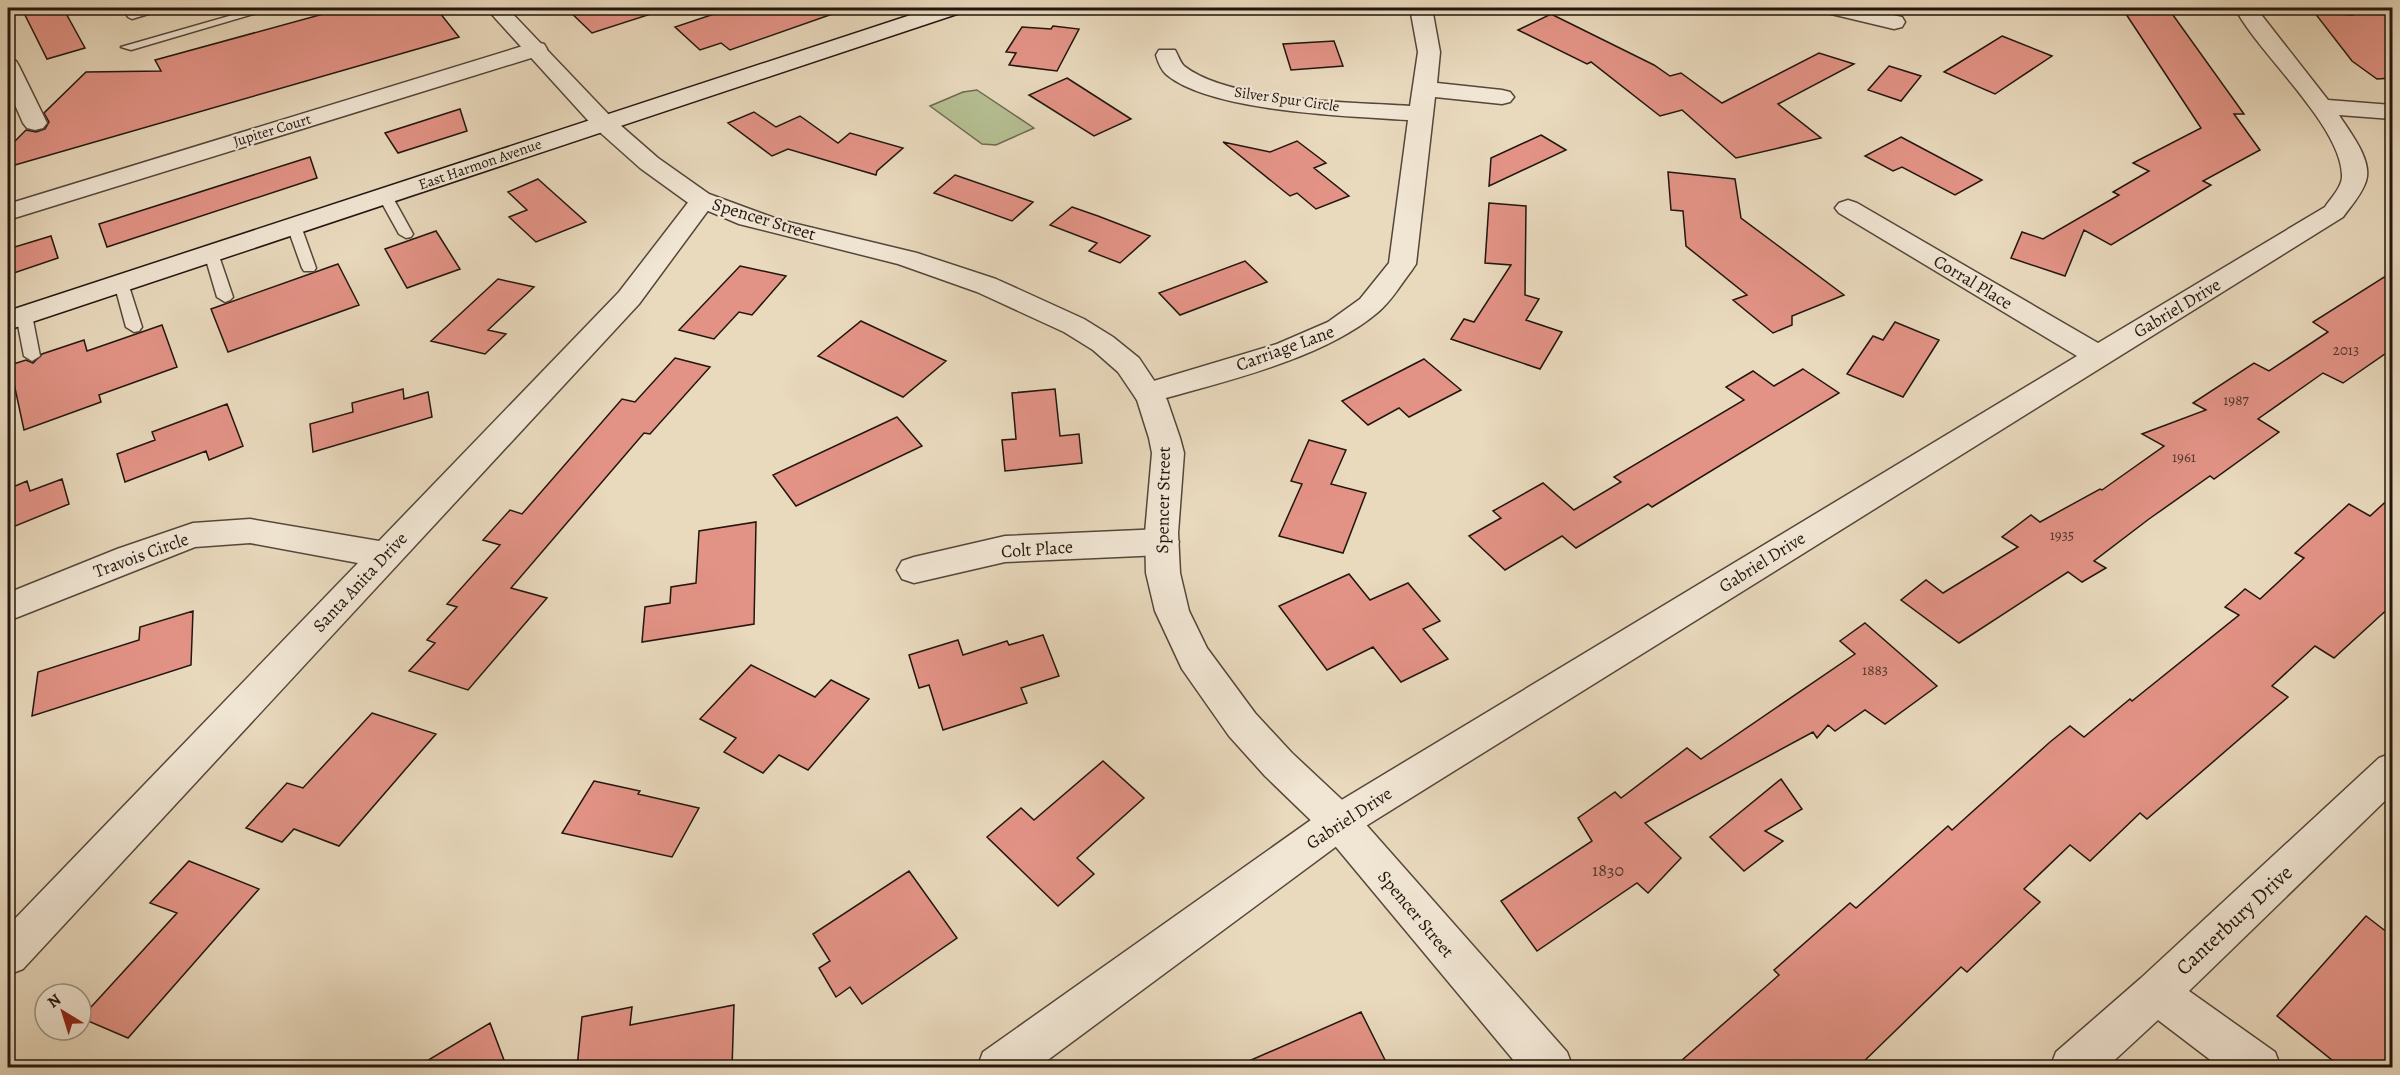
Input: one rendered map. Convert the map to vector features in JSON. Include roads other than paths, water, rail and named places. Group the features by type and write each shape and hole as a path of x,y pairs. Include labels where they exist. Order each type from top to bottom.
{"street":[{"name":"Spencer Street","path":"496,8 625,144 658,171 702,201 748,219 938,268 1027,302 1062,319 1107,345 1121,358 1148,393 1160,418 1168,453 1162,542 1163,576 1171,610 1193,657 1222,699 1295,781 1339,822 1513,1029 1551,1068"},
{"name":"East Harmon Avenue","path":"16,318 603,121 952,8"},
{"name":"Carriage Lane","path":"1148,393 1287,351 1338,329 1370,305 1402,264 1429,52 1421,8"},
{"path":"1835,8 1894,22"},
{"name":"Gabriel Drive","path":"999,1068 1339,822 2334,212 2356,178 2353,158 2320,107 2245,8"},
{"name":"Jupiter Court","path":"8,212 536,49"},
{"name":"Silver Spur Circle","path":"1167,55 1173,69 1198,82 1238,95 1311,105 1423,101"},
{"path":"8,66 35,123"},
{"path":"1423,101 1502,98"},
{"path":"2320,107 2392,112"},
{"name":"Santa Anita Drive","path":"8,955 629,298 702,201"},
{"name":"Corral Place","path":"1848,208 2098,356"},
{"name":"Travois Circle","path":"8,607 193,535 250,531 386,555"},
{"name":"Colt Place","path":"914,570 1005,549 1162,542"},
{"name":"Canterbury Drive","path":"2072,1068 2156,993 2392,770"},
{"path":"2156,993 2259,1068"}],"lane":[{"path":"127,8 132,15 162,8"},
{"path":"127,47 268,8"},
{"path":"385,196 406,234"},
{"path":"294,226 309,268"},
{"path":"212,253 225,297"},
{"path":"121,283 134,327"},
{"path":"16,318 32,356"}]}
